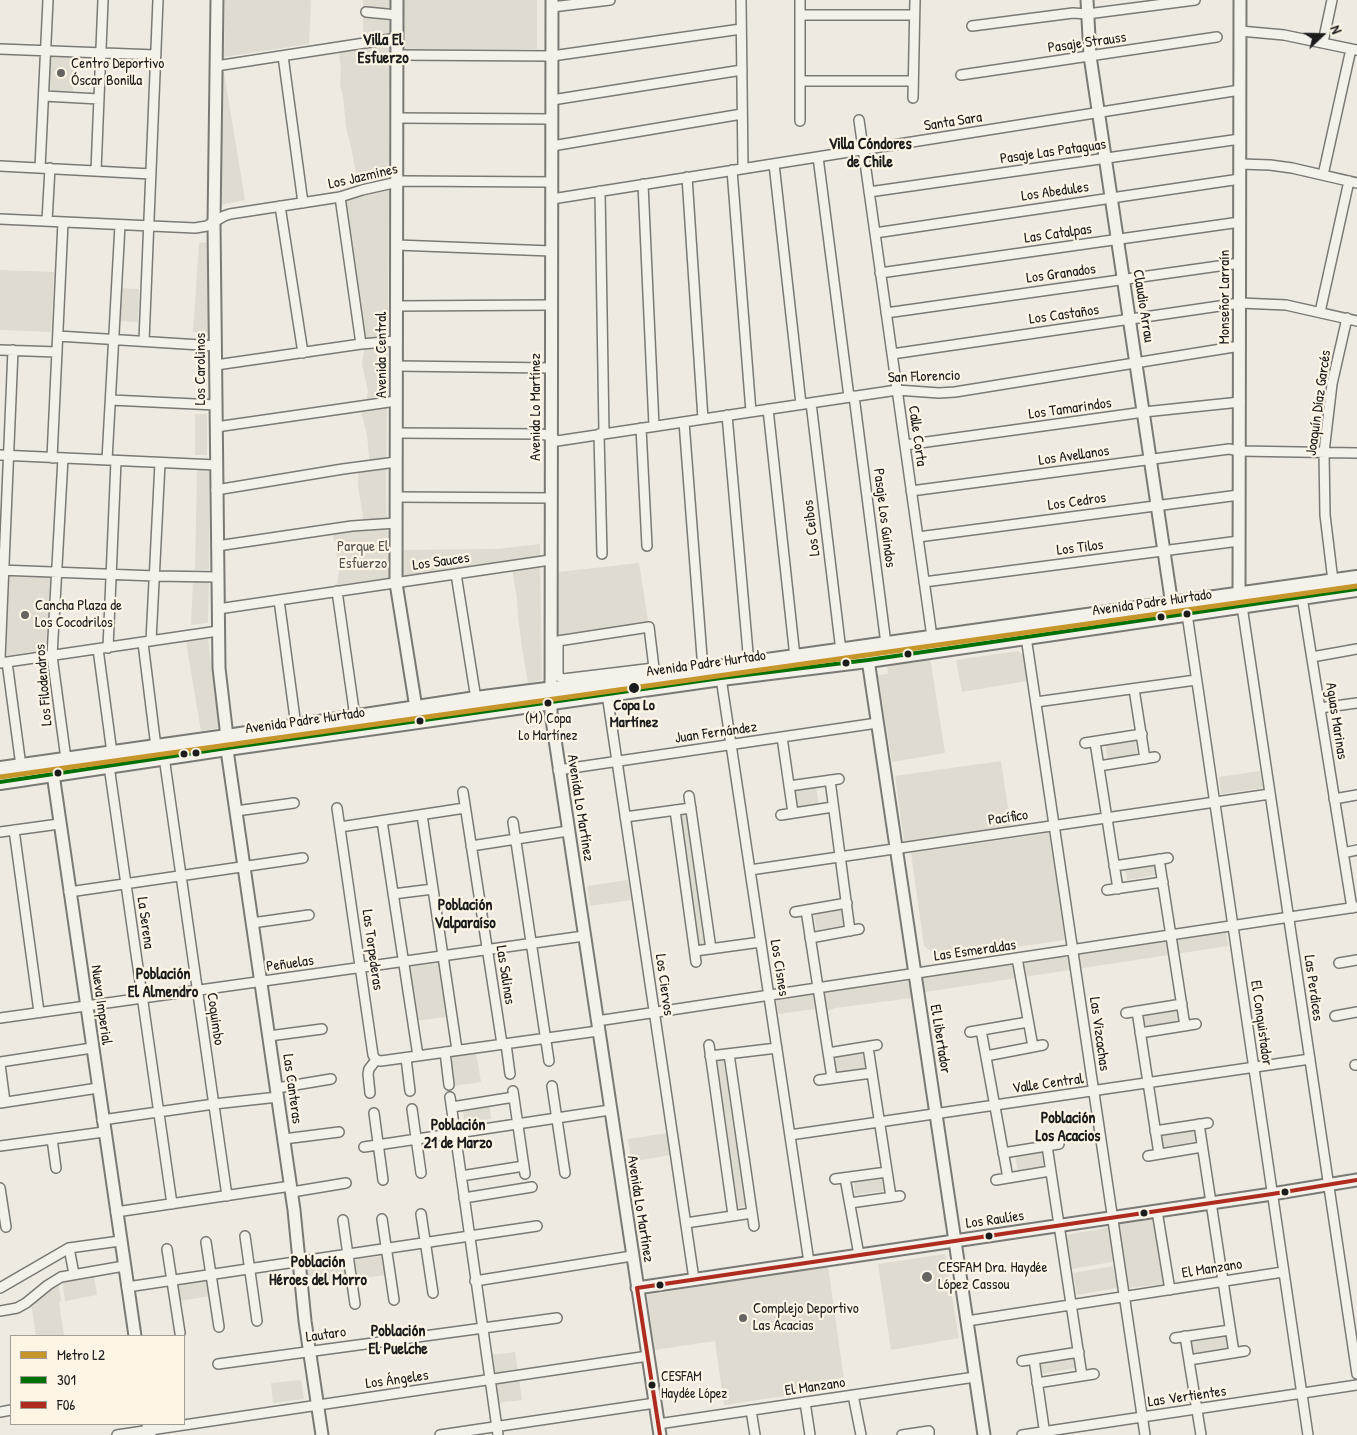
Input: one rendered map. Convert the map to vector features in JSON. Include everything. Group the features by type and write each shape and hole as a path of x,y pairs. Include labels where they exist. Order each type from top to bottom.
{"main road":[{"name":"Avenida Padre Hurtado","path":"227,742 296,726 476,699 607,694 721,678 867,654 1026,637 1177,612 1332,581 1357,578"},
{"name":"Avenida Padre Hurtado","path":"1241,600 1302,597 1357,590"},
{"name":"Avenida Padre Hurtado","path":"0,782 53,774 110,759 227,742 408,722 703,670 841,651 867,654 886,644 932,637 1177,612"},
{"path":"408,722 414,715 416,708"},
{"name":"Avenida Padre Hurtado","path":"0,769 66,759 110,759"}],"street":[{"path":"47,222 44,96 48,0"},
{"path":"96,171 103,0"},
{"path":"144,341 158,0"},
{"name":"Los Carolinos","path":"217,0 214,223 217,577 219,668 227,742"},
{"name":"Avenida Central","path":"398,0 396,583 416,708"},
{"path":"552,4 610,0"},
{"path":"741,0 743,168"},
{"path":"800,0 800,121"},
{"path":"913,98 915,0"},
{"name":"Claudio Arrau","path":"1087,0 1090,56 1098,112 1164,551 1177,612"},
{"path":"972,26 1194,0"},
{"name":"Monseñor Larraín","path":"1240,0 1241,600"},
{"path":"1323,42 1332,0"},
{"name":"Avenida Lo Martínez","path":"552,4 550,713 659,1430"},
{"path":"366,12 398,15"},
{"path":"800,15 914,15"},
{"path":"398,55 552,56 741,29"},
{"path":"1240,31 1284,34 1354,49 1323,175"},
{"path":"216,66 397,38"},
{"name":"Pasaje Strauss","path":"962,76 1217,38"},
{"path":"0,49 156,55"},
{"path":"282,56 303,203"},
{"path":"552,100 742,70"},
{"path":"800,81 913,81"},
{"name":"Santa Sara","path":"552,199 1240,90"},
{"path":"44,96 99,99"},
{"path":"552,146 742,114"},
{"path":"397,118 552,119"},
{"name":"Calle Corta","path":"859,120 932,637"},
{"name":"Pasaje Las Pataguas","path":"869,192 1240,139"},
{"name":"Pasaje Los Guindos","path":"818,157 886,644"},
{"path":"774,164 801,404"},
{"path":"1240,164 1276,166 1353,182 1320,312"},
{"path":"0,166 151,174"},
{"path":"732,170 751,412"},
{"path":"687,177 703,419"},
{"name":"Los Jazmines","path":"0,219 195,228 207,226 230,214 340,197 362,190 410,180 552,182"},
{"name":"Los Abedules","path":"875,233 1240,180"},
{"path":"643,184 654,426"},
{"path":"600,191 602,554"},
{"name":"Avenida Central","path":"340,197 361,344"},
{"path":"280,206 303,352"},
{"path":"52,458 63,222"},
{"name":"Las Catalpas","path":"880,273 1240,222"},
{"path":"108,648 112,575 110,400 120,225"},
{"path":"397,245 551,251"},
{"name":"Los Granados","path":"886,313 1123,278 1240,263"},
{"name":"Los Castaños","path":"892,354 1240,303 1274,304 1357,321"},
{"path":"397,306 551,306"},
{"name":"Joaquín Díaz Garcés","path":"1332,581 1325,515 1324,452 1332,384 1347,318"},
{"path":"58,336 216,346"},
{"path":"216,365 361,344 397,341"},
{"name":"San Florencio","path":"551,436 556,441 897,390 939,393 955,392 1240,346"},
{"path":"0,350 57,352"},
{"path":"13,350 4,455 2,661 21,766"},
{"path":"397,366 551,368"},
{"path":"110,400 216,405"},
{"path":"216,427 396,401"},
{"name":"Los Ceibos","path":"811,402 841,651"},
{"name":"Los Tamarindos","path":"905,445 1144,412 1240,402"},
{"path":"768,409 795,657"},
{"path":"727,415 749,664"},
{"path":"684,422 703,670"},
{"path":"641,428 647,546"},
{"path":"396,433 541,434 551,436"},
{"name":"Los Avellanos","path":"911,491 1229,449 1240,451 1357,453"},
{"path":"4,455 216,465"},
{"name":"Los Filodendros","path":"63,458 52,656 66,759"},
{"path":"216,490 343,468 396,462"},
{"name":"Coquimbo","path":"160,463 155,576 147,642 160,752 181,876 227,1196"},
{"name":"Los Cedros","path":"918,537 1240,495"},
{"path":"396,497 550,498"},
{"path":"217,546 352,526 396,523"},
{"name":"Los Tilos","path":"924,582 1240,541"},
{"name":"Los Sauces","path":"218,609 550,560"},
{"path":"2,570 217,577"},
{"path":"456,574 476,699"},
{"path":"337,591 355,716"},
{"name":"Aguas Marinas","path":"1302,597 1343,853 1354,907"},
{"path":"278,600 296,726"},
{"name":"Las Perdices","path":"1241,600 1357,1374"},
{"name":"El Conquistador","path":"1177,612 1196,680 1308,1435"},
{"path":"649,627 654,668 562,679 558,676 558,640 649,627"},
{"path":"2,661 52,656 218,631"},
{"name":"Las Vizcachas","path":"1026,637 1146,1435"},
{"name":"La Serena","path":"98,649 126,884 172,1204"},
{"path":"1312,657 1357,649"},
{"name":"El Libertador","path":"867,654 984,1435"},
{"name":"Los Cisnes","path":"721,678 809,1262"},
{"path":"1036,702 1196,680"},
{"path":"1099,766 1150,758 1142,734 1134,688"},
{"name":"Los Ciervos","path":"607,694 694,1279"},
{"path":"1320,708 1357,703"},
{"name":"Juan Fernández","path":"558,770 877,723"},
{"path":"1118,888 1099,766 1090,742 1142,734"},
{"path":"782,737 793,813"},
{"name":"Las Canteras","path":"227,742 291,1189 304,1313 322,1435"},
{"name":"Nueva Imperial","path":"53,774 135,1335"},
{"path":"789,786 834,780 833,807 850,931"},
{"name":"Las Salinas","path":"463,792 487,950 510,1074"},
{"name":"Pacífico","path":"750,870 1270,794"},
{"path":"1334,799 1357,795"},
{"path":"689,796 711,949"},
{"path":"236,811 294,804"},
{"path":"781,815 833,807"},
{"name":"Las Torpederas","path":"337,808 360,968 376,1060 369,1069 368,1074 370,1094"},
{"path":"340,827 465,808"},
{"path":"625,817 691,808"},
{"path":"675,810 696,962"},
{"path":"422,815 457,1050"},
{"path":"382,821 418,1056"},
{"path":"513,822 549,1061"},
{"path":"0,832 59,824"},
{"path":"14,830 39,1012"},
{"path":"471,846 568,831"},
{"path":"1343,853 1357,850"},
{"path":"69,892 303,858"},
{"path":"1114,866 1164,859 1163,882 1185,1026"},
{"path":"1107,890 1163,882"},
{"path":"393,894 433,889"},
{"path":"795,912 847,903"},
{"name":"Las Esmeraldas","path":"376,1060 406,1058 545,1038 654,1013 1354,907"},
{"path":"806,910 832,1078"},
{"path":"252,923 309,915"},
{"path":"810,938 859,929"},
{"name":"Peñuelas","path":"0,1018 584,936"},
{"path":"695,951 761,942"},
{"path":"1017,958 1033,1047"},
{"path":"1339,963 1357,960"},
{"path":"1126,1013 1182,1004"},
{"path":"1137,1011 1159,1154"},
{"path":"1335,1016 1357,1012"},
{"path":"970,1032 1028,1022"},
{"path":"1140,1033 1196,1024"},
{"path":"269,1036 322,1029"},
{"path":"982,1030 1008,1178"},
{"path":"709,1045 733,1216"},
{"path":"828,1053 877,1045"},
{"path":"986,1056 1043,1045"},
{"path":"850,1203 895,1196 887,1172 868,1047"},
{"path":"92,1048 0,1063 3,1103 98,1088"},
{"path":"710,1056 777,1048"},
{"path":"445,1052 449,1085"},
{"path":"729,1054 754,1226"},
{"path":"406,1058 410,1091"},
{"name":"Valle Central","path":"790,1135 1310,1059"},
{"path":"819,1080 872,1073"},
{"path":"102,1120 277,1093 331,1079"},
{"path":"552,1086 565,1172"},
{"path":"461,1176 524,1170 514,1094 451,1102 469,1236 497,1431"},
{"path":"412,1109 421,1173"},
{"path":"364,1147 610,1110"},
{"path":"374,1113 383,1180"},
{"path":"1155,1131 1204,1123 1202,1147 1234,1353"},
{"path":"0,1146 104,1132"},
{"path":"284,1139 339,1132"},
{"path":"52,1139 56,1168"},
{"path":"1003,1153 1059,1144"},
{"path":"1047,1146 1082,1376"},
{"path":"1148,1156 1202,1147"},
{"path":"996,1180 1050,1171"},
{"path":"835,1179 887,1172"},
{"path":"845,1178 859,1255"},
{"name":"Los Raulíes","path":"637,1288 1357,1180"},
{"path":"116,1212 227,1196 346,1183"},
{"path":"0,1188 3,1221"},
{"path":"464,1196 532,1188"},
{"path":"1157,1211 1170,1290"},
{"path":"686,1223 752,1213"},
{"path":"422,1214 433,1293"},
{"path":"382,1219 394,1300"},
{"path":"343,1220 354,1304"},
{"path":"127,1287 536,1226"},
{"path":"245,1236 257,1321"},
{"path":"0,1288 69,1248 120,1241"},
{"path":"206,1242 219,1327"},
{"path":"69,1248 74,1274"},
{"path":"167,1248 180,1333"},
{"path":"476,1281 632,1256"},
{"path":"0,1311 21,1306 48,1285 62,1277 124,1266"},
{"name":"El Manzano","path":"967,1321 1283,1272"},
{"name":"Lautaro","path":"218,1364 557,1318"},
{"path":"1175,1338 1230,1330"},
{"path":"1186,1336 1201,1435"},
{"path":"1189,1360 1245,1351"},
{"path":"1022,1361 1078,1352"},
{"name":"Los Ángeles","path":"185,1425 648,1356"},
{"path":"1034,1359 1045,1433"},
{"path":"1037,1383 1094,1374"},
{"name":"El Manzano","path":"659,1430 752,1410 975,1377"},
{"name":"Las Vertientes","path":"1022,1435 1357,1385"},
{"path":"854,1395 861,1435"},
{"path":"805,1402 810,1435"},
{"path":"440,1435 497,1431 655,1403"},
{"path":"752,1410 755,1435"},
{"name":"Los Ángeles","path":"117,1435 183,1425"},
{"path":"902,1435 929,1431 929,1435"}],"shaded area":[{"path":"225,0 311,0 309,44 224,57"},
{"path":"404,0 537,0 537,49 404,49"},
{"path":"0,270 54,272 51,332 0,330"},
{"path":"639,563 649,627 558,641 558,572"},
{"path":"1018,651 1023,655 1027,681 962,692 956,660"},
{"path":"930,657 945,753 892,762 878,675 888,674 887,664"},
{"path":"1001,761 1011,828 904,841 895,776"},
{"path":"1049,833 1065,940 940,958 924,946 911,853"},
{"path":"476,1052 481,1082 454,1086 449,1057"},
{"path":"1155,1218 1165,1284 1129,1288 1119,1222"},
{"path":"945,1254 959,1338 891,1350 878,1264"}],"green space":[{"name":"Parque El Esfuerzo","path":"363,0 391,0 386,496 388,550 496,549 540,544 542,680 528,683 511,562 337,585 339,571 332,534 358,530 363,516 358,486 358,472 370,468 367,434 361,413 366,405 368,391 362,364 364,349 345,200 360,193 346,127 340,85 341,68 339,54 343,46 363,43"},
{"path":"495,0 534,0 534,14 495,14"},
{"path":"425,3 459,3 458,20 425,20"},
{"path":"498,17 530,17 531,34 498,34"},
{"name":"Centro Deportivo Óscar Bonilla","path":"49,54 74,55 73,91 48,91"},
{"path":"220,72 224,72 245,200 221,205"},
{"path":"208,242 208,333 193,332 199,243"},
{"path":"119,288 139,289 138,322 118,321"},
{"path":"195,414 207,414 207,455 195,455"},
{"path":"197,470 209,471 209,569 195,570"},
{"path":"4,575 51,577 46,650 3,656"},
{"path":"193,580 209,581 208,623 191,625"},
{"path":"208,638 219,728 201,731 186,642"},
{"path":"1135,739 1137,755 1108,760 1105,744"},
{"path":"1260,771 1263,788 1221,794 1219,777"},
{"path":"816,787 819,804 795,808 792,791"},
{"path":"677,814 687,814 707,945 697,948"},
{"path":"1155,865 1156,875 1127,880 1125,869"},
{"path":"628,880 631,900 590,906 587,886"},
{"path":"842,910 844,925 817,930 814,915"},
{"path":"1226,931 1228,946 925,992 923,976"},
{"path":"439,963 446,1017 415,1021 408,967"},
{"path":"910,981 912,998 835,1008 828,1011 824,1009 822,991"},
{"path":"813,994 815,1009 778,1014 776,999"},
{"path":"1176,1010 1178,1021 1143,1027 1142,1016"},
{"path":"862,1051 866,1070 834,1076 831,1056"},
{"path":"727,1058 749,1206 735,1208 714,1060"},
{"path":"489,1103 491,1119 465,1123 462,1106"},
{"path":"1195,1130 1197,1141 1163,1147 1161,1136"},
{"path":"667,1133 670,1155 631,1162 628,1139"},
{"path":"1041,1151 1044,1168 1018,1172 1015,1155"},
{"path":"882,1179 884,1191 855,1195 854,1182"},
{"path":"1111,1227 1117,1261 1072,1269 1066,1235"},
{"path":"383,1256 386,1275 307,1285 304,1266"},
{"name":"Complejo Deportivo Las Acacias","path":"828,1266 845,1387 724,1405 715,1341 655,1350 647,1295"},
{"path":"1113,1266 1117,1288 1077,1295 1073,1273"},
{"path":"94,1275 97,1295 65,1301 62,1280"},
{"path":"209,1279 211,1296 179,1301 177,1284"},
{"path":"58,1282 64,1335 36,1335 31,1303"},
{"path":"1226,1337 1227,1348 1193,1353 1191,1342"},
{"path":"515,1352 522,1400 497,1403 491,1355"},
{"path":"1074,1357 1076,1368 1041,1374 1039,1363"},
{"path":"301,1380 304,1399 273,1403 271,1383"}],"metro line":[{"name":"L2","path":"0,777 1357,586"}],"transit line":[{"name":"301","path":"0,782 227,748 721,678 868,660 1357,589"},
{"name":"F06","path":"637,1288 1357,1180"},
{"name":"F06","path":"637,1288 660,1435"}],"place":[{"name":"Centro Deportivo Óscar Bonilla","path":"61,73"},
{"name":"Cancha Plaza de Los Cocodrilos","path":"25,615"},
{"name":"Copa Lo Martínez","path":"634,688"},
{"name":"(M) Copa Lo Martínez","path":"548,703"},
{"name":"CESFAM Dra. Haydée López Cassou","path":"927,1277"},
{"name":"Complejo Deportivo Las Acacias","path":"743,1318"},
{"name":"CESFAM Haydée López","path":"652,1385"}],"district":[{"name":"Villa El Esfuerzo","path":"383,50"},
{"name":"Villa Cóndores de Chile","path":"870,154"},
{"name":"Población Valparaíso","path":"465,915"},
{"name":"Población El Almendro","path":"163,984"},
{"name":"Población Los Acacios","path":"1068,1128"},
{"name":"Población 21 de Marzo","path":"458,1135"},
{"name":"Población Héroes del Morro","path":"318,1272"},
{"name":"Población El Puelche","path":"398,1341"}]}
